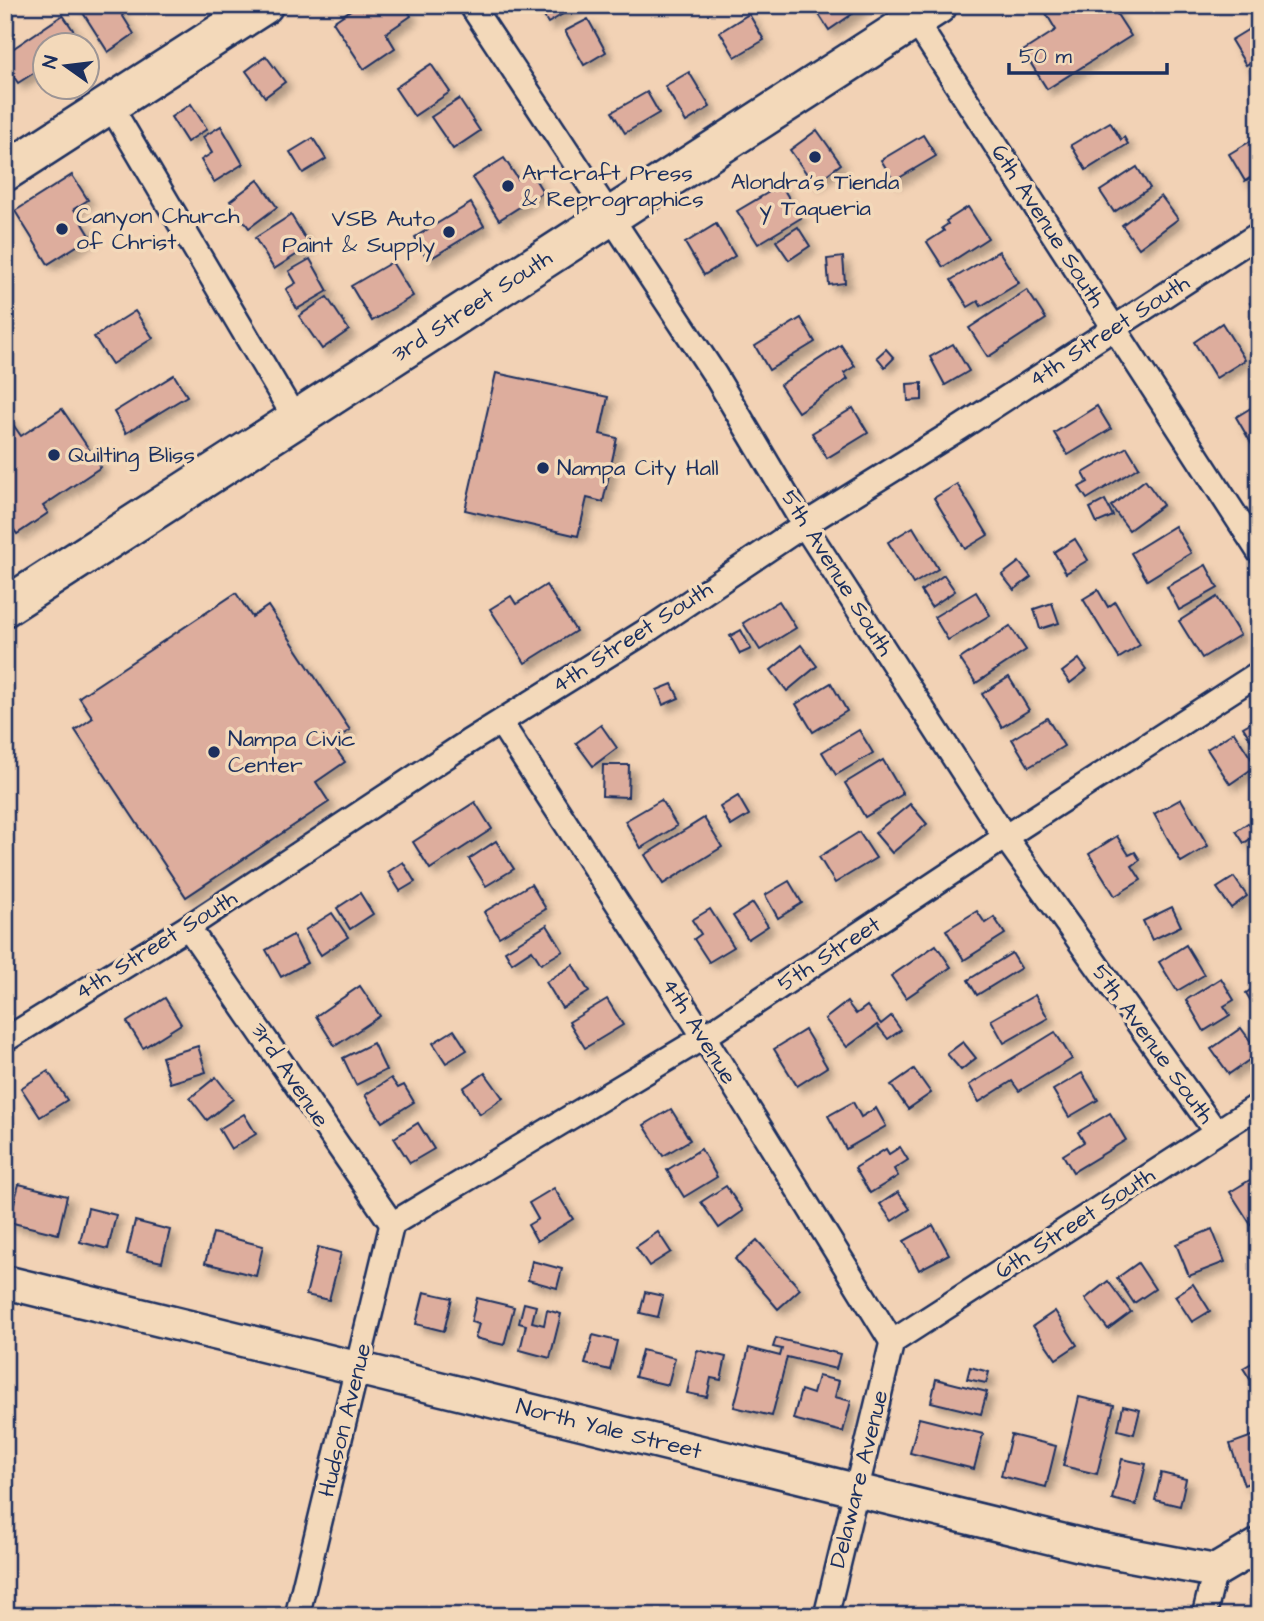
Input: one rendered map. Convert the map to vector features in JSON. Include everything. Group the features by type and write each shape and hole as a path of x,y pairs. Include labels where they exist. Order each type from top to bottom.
{"main road":[{"path":"5,173 264,5"},
{"name":"3rd Street South","path":"5,607 610,217 920,10"},
{"name":"North Yale Street","path":"5,1282 1093,1548 1214,1571"},
{"path":"1214,1571 1259,1545"}],"street":[{"name":"5th Avenue South","path":"471,5 715,376 804,525 1004,837 1216,1132"},
{"name":"6th Avenue South","path":"920,10 1114,329 1259,552"},
{"path":"110,105 296,420"},
{"name":"4th Street South","path":"5,1040 188,926 468,742 651,628 804,525 1259,234"},
{"name":"5th Street","path":"393,1224 704,1037 1004,837 1259,673"},
{"name":"4th Avenue","path":"501,723 704,1037 892,1342"},
{"name":"3rd Avenue","path":"188,926 393,1224"},
{"name":"6th Street South","path":"892,1342 1259,1105"},
{"name":"Hudson Avenue","path":"297,1616 393,1224"},
{"name":"Delaware Avenue","path":"825,1616 892,1342"},
{"path":"1204,1616 1214,1571"}],"building":[{"path":"78,5 116,5 134,34 108,52 102,43 102,32 95,32"},
{"path":"358,5 404,5 411,16 386,33 395,48 364,69 333,22"},
{"path":"537,5 578,5 548,23"},
{"path":"813,5 859,5 861,8 829,30"},
{"path":"1041,5 1111,5 1131,36 1047,89 1023,51 1056,30"},
{"path":"749,14 764,40 735,57 720,32"},
{"path":"63,15 74,32 38,32"},
{"path":"588,19 606,52 584,65 565,31"},
{"path":"1259,23 1259,57 1246,65 1231,40"},
{"path":"32,36 32,74 18,83 5,64 5,54"},
{"path":"266,56 285,82 265,97 246,71"},
{"path":"431,64 450,92 414,116 395,88"},
{"path":"689,72 710,107 686,122 665,86"},
{"path":"647,92 659,113 625,133 612,112"},
{"path":"459,99 480,131 453,149 431,117"},
{"path":"191,104 207,129 187,142 171,117"},
{"path":"1110,122 1121,140 1124,137 1128,144 1086,170 1071,145"},
{"path":"221,126 243,164 214,182 201,160 212,153 203,137"},
{"name":"Alondra's Tienda y Taqueria","path":"817,130 841,164 814,184 790,150"},
{"path":"923,135 936,156 894,181 881,160"},
{"path":"1259,136 1259,172 1245,181 1229,154"},
{"path":"313,138 326,159 303,173 290,152"},
{"name":"Artcraft Press & Reprographics","path":"504,158 518,179 530,171 543,192 499,220 472,178"},
{"path":"1137,167 1150,188 1114,212 1100,191"},
{"path":"72,175 88,200 74,209 91,237 48,264 15,211"},
{"path":"258,180 277,207 249,228 230,201"},
{"path":"781,185 801,218 758,244 737,211"},
{"path":"1161,196 1178,219 1139,248 1122,225"},
{"name":"VSB Auto Paint & Supply","path":"471,203 484,226 428,260 415,237"},
{"path":"968,207 988,238 943,267 927,242 944,231 942,228 948,224 946,221"},
{"path":"291,215 310,246 274,269 255,238"},
{"path":"716,224 735,256 704,275 685,243"},
{"path":"798,227 810,246 789,260 776,241"},
{"path":"999,251 1019,283 981,306 978,301 968,307 951,280"},
{"path":"843,257 845,283 829,285 827,259"},
{"path":"310,259 328,291 297,309 286,289 296,283 289,271"},
{"path":"392,262 413,296 372,321 351,286"},
{"path":"1027,290 1046,319 988,357 969,328"},
{"path":"327,297 349,330 322,349 299,316"},
{"path":"1259,298 1259,317 1250,303"},
{"path":"135,311 153,338 112,364 94,337"},
{"path":"801,318 815,342 769,370 755,346"},
{"path":"1222,323 1245,360 1216,378 1194,342"},
{"path":"953,344 969,371 945,385 930,357"},
{"path":"841,345 855,366 844,373 848,379 798,412 780,385"},
{"path":"886,349 894,358 885,367 877,357"},
{"name":"Nampa City Hall","path":"496,373 608,397 600,434 617,438 603,502 587,498 578,536 465,510"},
{"path":"174,375 187,396 126,433 114,412"},
{"path":"922,383 922,400 908,401 907,384"},
{"path":"1259,403 1259,445 1254,448 1236,417"},
{"path":"1097,406 1111,429 1068,455 1054,433"},
{"path":"853,408 868,433 827,458 812,433"},
{"path":"62,409 101,467 43,506 48,513 17,534 5,517 5,413 21,436"},
{"path":"1127,447 1139,467 1087,499 1079,487 1088,482 1083,473"},
{"path":"1145,480 1163,505 1129,530 1111,506"},
{"path":"957,484 988,535 965,549 934,498"},
{"path":"1105,500 1113,516 1097,523 1090,508"},
{"path":"1175,526 1191,553 1147,580 1131,553"},
{"path":"913,527 938,569 913,584 888,542"},
{"path":"1075,539 1088,560 1066,573 1054,552"},
{"path":"1019,562 1031,577 1014,590 1002,575"},
{"path":"1206,565 1218,588 1179,610 1167,587"},
{"path":"944,575 955,591 931,607 921,591"},
{"path":"546,585 576,631 525,663 490,609 511,596 516,604"},
{"path":"1098,590 1108,607 1115,602 1140,645 1119,658 1083,599"},
{"path":"976,592 990,615 948,640 934,617"},
{"name":"Nampa Civic Center","path":"236,593 252,617 268,606 350,730 331,742 345,762 316,782 329,802 186,897 75,730 93,718 79,697"},
{"path":"1217,597 1240,635 1202,658 1179,621"},
{"path":"779,601 796,628 760,650 743,623"},
{"path":"1052,603 1059,623 1040,629 1034,609"},
{"path":"1010,626 1026,650 976,683 960,659"},
{"path":"741,630 751,649 740,654 730,636"},
{"path":"801,645 817,666 787,691 771,670"},
{"path":"1079,659 1087,670 1070,683 1062,672"},
{"path":"1009,677 1029,710 1002,727 982,694"},
{"path":"831,683 847,711 813,732 796,704"},
{"path":"672,684 679,698 663,705 657,690"},
{"path":"1047,718 1064,746 1029,767 1012,739"},
{"path":"1259,718 1259,753 1243,727"},
{"path":"601,725 617,748 593,766 576,743"},
{"path":"859,730 873,753 836,775 822,752"},
{"path":"1234,732 1256,766 1230,784 1207,749"},
{"path":"883,760 903,794 865,817 845,783"},
{"path":"603,765 629,765 628,797 602,796"},
{"path":"738,796 749,815 731,826 720,807"},
{"path":"1181,799 1208,846 1181,862 1154,814"},
{"path":"661,800 677,826 641,848 625,821"},
{"path":"475,802 492,829 430,869 413,842"},
{"path":"910,804 927,824 892,853 875,833"},
{"path":"704,818 722,847 663,884 645,855"},
{"path":"1248,823 1256,835 1244,843 1236,831"},
{"path":"859,832 876,858 835,883 819,857"},
{"path":"1117,836 1129,855 1135,852 1140,860 1132,866 1141,880 1115,896 1089,854"},
{"path":"496,841 514,869 486,886 469,859"},
{"path":"403,862 415,882 400,891 388,872"},
{"path":"1234,877 1247,896 1231,908 1217,888"},
{"path":"789,881 802,903 778,918 765,895"},
{"path":"531,884 546,909 499,937 484,912"},
{"path":"360,893 373,914 350,929 337,908"},
{"path":"753,903 768,926 748,939 733,916"},
{"path":"1172,907 1181,926 1152,940 1143,921"},
{"path":"710,909 734,947 709,962 694,939 701,934 692,920"},
{"path":"977,911 985,923 994,917 1005,934 964,960 946,930"},
{"path":"332,913 348,937 321,955 305,930"},
{"path":"547,925 563,951 541,964 532,950 512,963 505,951"},
{"path":"293,935 307,963 281,977 266,950"},
{"path":"936,945 951,967 906,998 891,976"},
{"path":"1186,945 1204,975 1177,991 1159,962"},
{"path":"1012,953 1021,968 977,995 968,980"},
{"path":"573,965 589,992 562,1008 546,982"},
{"path":"1221,978 1234,1000 1224,1006 1230,1015 1204,1031 1186,1000"},
{"path":"1259,984 1259,1003 1254,1006 1246,993"},
{"path":"360,986 380,1016 335,1046 316,1016"},
{"path":"1035,995 1048,1018 1004,1043 991,1020"},
{"path":"165,998 181,1024 143,1048 127,1022"},
{"path":"607,999 623,1025 585,1048 569,1022"},
{"path":"847,1002 856,1014 867,1006 881,1024 891,1016 901,1030 888,1039 877,1025 847,1047 825,1019"},
{"path":"1241,1028 1259,1053 1229,1074 1211,1049"},
{"path":"454,1030 467,1050 446,1063 433,1043"},
{"path":"805,1030 827,1067 797,1086 774,1049"},
{"path":"1055,1032 1072,1059 1019,1091 1012,1081 979,1102 969,1085"},
{"path":"963,1042 976,1058 961,1070 947,1054"},
{"path":"373,1043 386,1070 356,1085 343,1058"},
{"path":"198,1046 206,1072 170,1083 162,1057"},
{"path":"914,1069 931,1093 908,1109 891,1085"},
{"path":"48,1071 67,1100 40,1117 21,1088"},
{"path":"485,1073 503,1098 480,1114 463,1088"},
{"path":"1082,1073 1098,1100 1069,1117 1053,1090"},
{"path":"216,1077 233,1099 207,1120 190,1098"},
{"path":"391,1078 398,1088 404,1085 414,1102 382,1122 365,1095"},
{"path":"853,1102 861,1117 876,1108 886,1126 846,1149 828,1116"},
{"path":"671,1109 690,1140 663,1156 644,1125"},
{"path":"1110,1113 1126,1140 1073,1172 1063,1155 1084,1142 1078,1132"},
{"path":"244,1114 256,1134 231,1149 219,1129"},
{"path":"418,1123 434,1149 410,1163 394,1138"},
{"path":"900,1147 908,1160 894,1169 898,1176 870,1193 855,1168 886,1149 889,1154"},
{"path":"701,1149 717,1177 684,1197 667,1170"},
{"path":"1258,1175 1259,1220 1251,1225 1230,1192"},
{"path":"19,1184 67,1196 58,1234 9,1222"},
{"path":"726,1186 743,1211 719,1228 701,1202"},
{"path":"554,1188 573,1219 537,1241 528,1225 538,1219 529,1203"},
{"path":"898,1192 910,1209 892,1221 880,1204"},
{"path":"88,1208 116,1215 108,1249 80,1242"},
{"path":"135,1221 170,1230 162,1262 127,1254"},
{"path":"933,1225 949,1254 919,1270 904,1241"},
{"path":"1212,1229 1225,1262 1189,1276 1176,1244"},
{"path":"658,1232 671,1252 649,1266 636,1247"},
{"path":"213,1233 263,1246 256,1276 205,1263"},
{"path":"757,1240 800,1289 778,1309 735,1259"},
{"path":"318,1247 341,1253 329,1300 306,1295"},
{"path":"532,1261 562,1269 557,1288 528,1280"},
{"path":"1138,1263 1155,1289 1134,1303 1117,1278"},
{"path":"1108,1281 1131,1312 1108,1329 1085,1299"},
{"path":"1193,1284 1210,1311 1192,1322 1175,1296"},
{"path":"424,1292 452,1298 444,1331 416,1324"},
{"path":"645,1292 663,1296 658,1317 640,1313"},
{"path":"477,1298 514,1307 504,1345 475,1338 479,1324 471,1322"},
{"path":"524,1303 536,1306 532,1322 544,1325 547,1310 561,1314 550,1358 520,1350 526,1325 519,1323"},
{"path":"1055,1311 1077,1345 1056,1359 1033,1326"},
{"path":"593,1335 617,1341 610,1370 585,1364"},
{"path":"776,1338 840,1354 836,1369 787,1357 772,1416 734,1407 749,1348 780,1356 782,1349 773,1347"},
{"path":"642,1350 675,1358 668,1385 635,1377"},
{"path":"697,1350 726,1357 721,1380 711,1378 707,1397 687,1393"},
{"path":"1259,1359 1259,1393 1243,1368"},
{"path":"970,1367 989,1372 986,1383 967,1379"},
{"path":"818,1376 839,1381 835,1397 851,1401 843,1432 793,1419 801,1390 813,1394"},
{"path":"936,1379 987,1392 981,1414 931,1402"},
{"path":"1079,1397 1114,1405 1097,1474 1063,1466"},
{"path":"1123,1406 1140,1410 1134,1434 1118,1430"},
{"path":"919,1418 983,1434 974,1469 910,1453"},
{"path":"1011,1435 1056,1446 1046,1487 1001,1476"},
{"path":"1255,1435 1259,1444 1259,1479 1244,1485 1230,1444"},
{"path":"1122,1459 1146,1464 1136,1505 1112,1499"},
{"path":"1161,1473 1186,1479 1180,1506 1155,1500"}],"place":[{"name":"Alondra's Tienda y Taqueria","path":"815,157"},
{"name":"Artcraft Press & Reprographics","path":"508,186"},
{"name":"Canyon Church of Christ","path":"62,229"},
{"name":"VSB Auto Paint & Supply","path":"449,232"},
{"name":"Quilting Bliss","path":"54,455"},
{"name":"Nampa City Hall","path":"543,468"},
{"name":"Nampa Civic Center","path":"214,752"}]}
